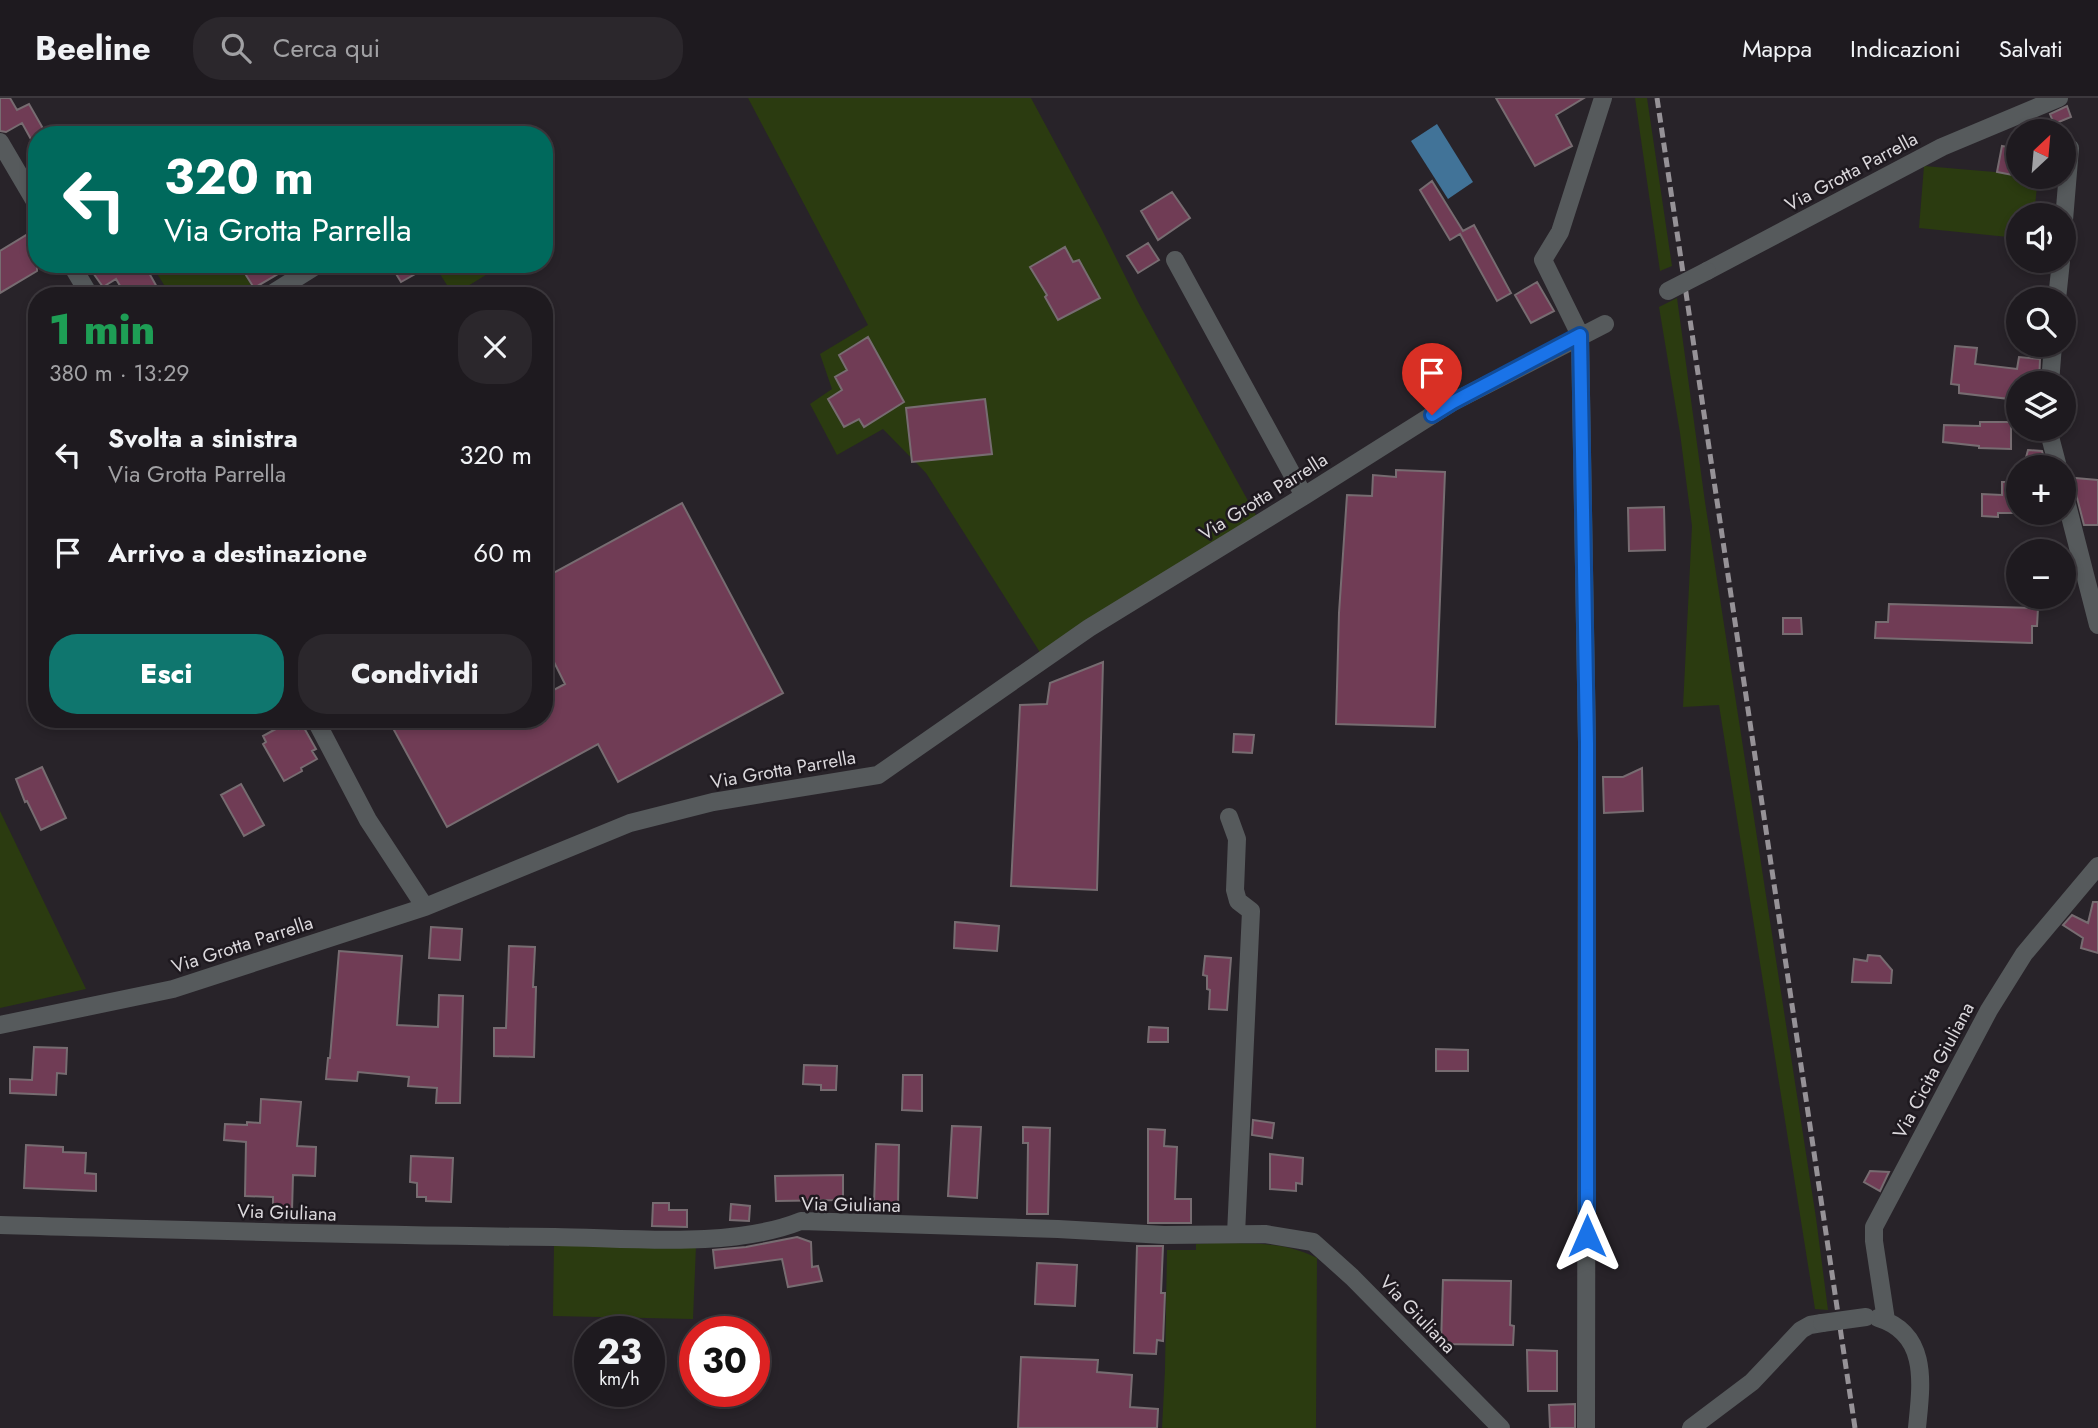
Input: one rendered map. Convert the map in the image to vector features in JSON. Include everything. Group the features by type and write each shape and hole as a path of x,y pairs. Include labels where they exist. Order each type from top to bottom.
{"street":[{"path":"1586,1428 1587,743 1580,335 1543,260 1560,232 1603,98"},
{"name":"Via Grotta Parrella","path":"1668,291 1942,147 2059,98"},
{"path":"0,142 28,190"},
{"path":"1175,260 1304,496"},
{"path":"282,287 305,273"},
{"name":"Via Grotta Parrella","path":"0,1025 173,989 425,908 630,823 713,802 878,775 1089,628 1453,402 1605,324"},
{"path":"2072,525 2098,625"},
{"path":"320,728 368,820 425,908"},
{"path":"1228,817 1237,839 1235,890 1238,901 1251,911 1236,1234"},
{"name":"Via Cicita Giuliana","path":"1886,1320 1874,1227 2010,974 2098,866"},
{"name":"Via Giuliana","path":"0,1225 402,1236 674,1239 745,1236 801,1221 1164,1235 1265,1234 1313,1242 1352,1277 1501,1428"},
{"path":"1690,1428 1752,1382 1801,1330 1822,1323 1866,1317 1886,1320 1900,1330 1912,1345 1919,1361 1921,1376 1917,1428"}],"green space":[{"path":"748,98 1031,98 1138,302 1257,517 1041,654 926,473 883,429 837,455 810,404 832,389 820,354 868,325"},
{"path":"1635,98 1647,98 1672,266 1660,271"},
{"path":"1924,166 2006,173 2006,189 2037,189 2035,203 2006,203 2006,237 1919,228"},
{"path":"157,273 244,273 252,287 165,287"},
{"path":"440,273 489,273 466,287 448,287"},
{"path":"1677,298 1705,502 1828,1310 1815,1309 1719,705 1683,707 1692,526 1659,307"},
{"path":"0,811 86,989 0,1008"},
{"path":"554,1244 696,1246 693,1316 679,1316 679,1319 665,1318 665,1316 553,1316"},
{"path":"1196,1244 1280,1246 1317,1258 1316,1428 1162,1428 1167,1250 1196,1250"}],"water":[{"path":"1437,124 1473,182 1448,199 1411,141"}],"building":[{"path":"0,98 10,98 17,110 29,104 42,126 28,126 28,134 22,123 6,132 0,131"},
{"path":"1496,98 1584,98 1556,115 1572,146 1535,166"},
{"path":"2067,106 2071,117 2052,119 2050,114"},
{"path":"2002,146 2006,147 2006,174 1997,172"},
{"path":"1432,181 1463,231 1474,225 1511,293 1497,301 1460,234 1450,240 1420,190"},
{"path":"1172,192 1190,218 1158,240 1141,211"},
{"path":"28,234 28,273 34,273 0,293 0,251"},
{"path":"1148,243 1159,260 1138,273 1127,256"},
{"path":"1065,247 1073,262 1079,260 1100,298 1058,320 1030,267"},
{"path":"93,273 149,273 157,287 121,287 116,279 103,287"},
{"path":"245,273 280,273 256,287"},
{"path":"396,273 417,273 401,282"},
{"path":"1537,282 1554,311 1531,323 1515,295"},
{"path":"868,337 904,402 864,427 859,419 844,427 828,399 842,390 835,377 847,370 839,355"},
{"path":"1955,346 1977,348 1975,364 2017,369 2019,357 2040,359 2040,371 2006,371 2006,399 1959,393 1959,385 1951,384"},
{"path":"985,399 992,454 912,462 906,408"},
{"path":"1980,422 2006,422 2006,441 2011,441 2011,449 1979,448 1943,442 1944,425 1980,426"},
{"path":"2028,450 2042,451 2043,455 2027,455"},
{"path":"1396,470 1445,472 1435,727 1336,724 1339,613 1347,495 1372,496 1373,475 1396,477"},
{"path":"2076,478 2098,480 2098,525 2084,525 2076,494"},
{"path":"2002,482 2006,482 2006,513 1998,513 1998,517 1982,516 1982,494 2002,495"},
{"path":"682,503 783,693 618,782 598,744 447,827 393,728 553,728 553,690 565,684 553,660 553,573"},
{"path":"1664,507 1665,550 1629,551 1628,508"},
{"path":"1889,604 2038,609 2037,626 2032,626 2032,643 1875,638 1876,622 1888,622"},
{"path":"1783,618 1801,618 1802,634 1783,634"},
{"path":"1103,662 1097,890 1011,886 1020,705 1047,704 1050,683"},
{"path":"278,728 304,728 316,749 312,751 317,759 284,781 263,744 266,742 263,736"},
{"path":"1234,734 1254,735 1252,753 1233,752"},
{"path":"42,767 66,818 41,830 16,779"},
{"path":"1642,768 1643,811 1604,813 1603,777 1623,777"},
{"path":"241,784 264,825 244,836 221,795"},
{"path":"2093,902 2098,902 2098,953 2081,948 2083,938 2063,925 2072,915 2088,923"},
{"path":"955,922 999,926 997,951 954,948"},
{"path":"431,927 462,929 460,960 429,958"},
{"path":"509,946 535,947 534,1057 494,1056 494,1028 506,1028"},
{"path":"339,951 402,956 397,1025 438,1027 439,995 463,996 460,1103 436,1103 437,1088 408,1086 409,1077 358,1072 357,1081 326,1079"},
{"path":"1868,955 1880,956 1892,970 1891,983 1852,982 1854,959 1867,961"},
{"path":"1205,956 1231,958 1227,1010 1209,1009 1210,990 1207,989 1207,976 1203,975"},
{"path":"1149,1027 1168,1028 1168,1042 1148,1042"},
{"path":"34,1047 67,1048 66,1074 57,1073 56,1095 10,1093 10,1079 32,1080"},
{"path":"1436,1049 1468,1050 1468,1071 1436,1071"},
{"path":"804,1065 837,1066 836,1090 821,1090 821,1085 803,1084"},
{"path":"903,1075 922,1075 922,1111 902,1110"},
{"path":"261,1099 301,1102 297,1146 316,1147 315,1176 293,1175 292,1211 273,1210 273,1197 245,1196 246,1142 224,1140 225,1124 260,1123"},
{"path":"1253,1120 1274,1123 1272,1138 1252,1135"},
{"path":"952,1126 981,1127 977,1198 948,1196"},
{"path":"1023,1127 1050,1128 1048,1214 1027,1214 1028,1143 1023,1143"},
{"path":"1148,1129 1165,1130 1164,1146 1177,1147 1175,1199 1191,1199 1191,1223 1148,1223"},
{"path":"876,1144 899,1145 898,1205 874,1205"},
{"path":"26,1145 63,1147 63,1152 86,1153 85,1173 96,1174 96,1191 24,1188"},
{"path":"1270,1154 1303,1158 1302,1184 1296,1183 1296,1191 1270,1189"},
{"path":"411,1156 453,1158 451,1202 426,1201 426,1197 417,1197 417,1183 410,1182"},
{"path":"1870,1171 1889,1172 1880,1191 1864,1182"},
{"path":"843,1175 843,1200 776,1201 775,1176"},
{"path":"653,1203 669,1203 669,1210 687,1210 687,1227 652,1226"},
{"path":"731,1204 750,1206 749,1221 730,1220"},
{"path":"797,1237 811,1242 812,1267 818,1266 822,1281 788,1287 782,1259 715,1268 713,1250"},
{"path":"1137,1246 1163,1246 1163,1341 1157,1340 1156,1354 1134,1353"},
{"path":"1037,1263 1077,1265 1075,1306 1035,1304"},
{"path":"1443,1280 1511,1281 1510,1325 1514,1326 1513,1345 1441,1344"},
{"path":"1527,1350 1557,1351 1557,1391 1528,1391"},
{"path":"1021,1357 1098,1360 1097,1372 1132,1375 1130,1407 1158,1409 1157,1428 1018,1428"},
{"path":"1575,1404 1575,1428 1550,1428 1549,1405"}],"railway":[{"path":"1657,98 1855,1428"}],"route":[{"path":"1432,415 1580,335 1587,743 1587,1236"}]}
